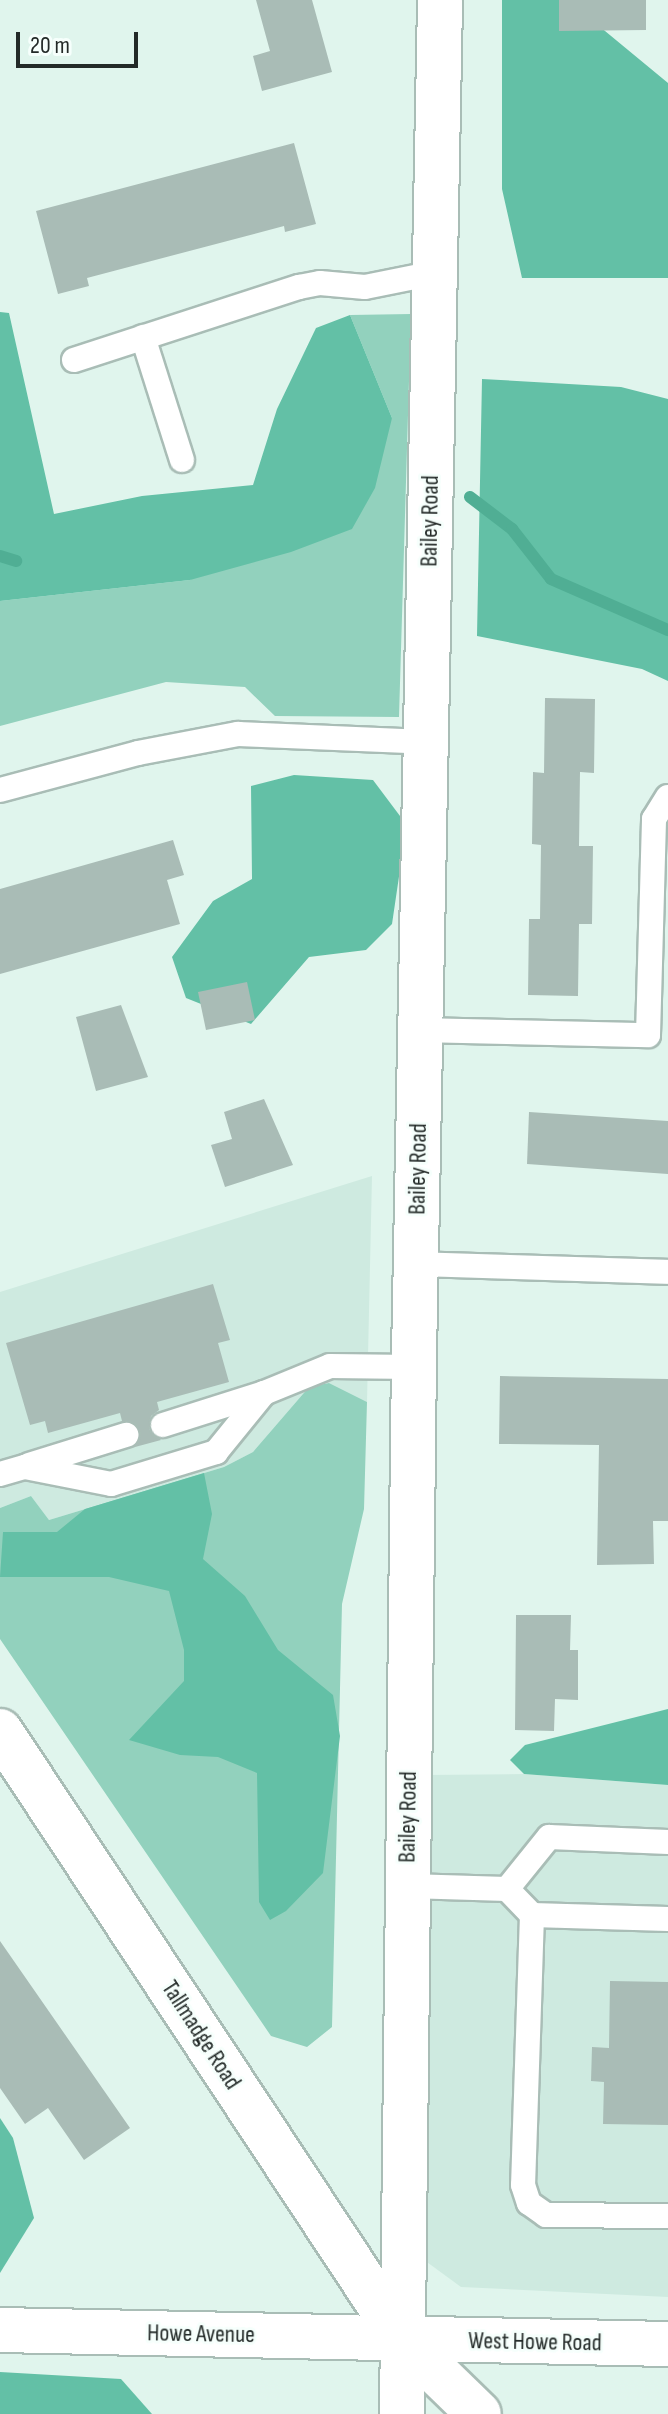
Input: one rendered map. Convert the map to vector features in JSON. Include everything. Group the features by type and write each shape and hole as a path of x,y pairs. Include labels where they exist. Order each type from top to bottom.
{"street":[{"name":"Bailey Road","path":"402,2414 414,1367 440,0"},
{"name":"Tallmadge Road","path":"0,1731 402,2339 479,2414"},
{"name":"Howe Avenue","path":"0,2330 402,2339"},
{"name":"West Howe Road","path":"402,2339 668,2344"}],"lane":[{"path":"74,360 299,287 365,287 435,273"},
{"path":"143,337 182,460"},
{"path":"0,790 138,753 238,734 426,742"},
{"path":"420,1030 658,1035 654,819 668,797"},
{"path":"416,1264 668,1272"},
{"path":"163,1425 264,1393 330,1366 414,1367"},
{"path":"25,1467 111,1484 216,1452 264,1393"},
{"path":"0,1474 126,1435"},
{"path":"507,1889 549,1837 668,1842"},
{"path":"408,1886 507,1889 532,1915 668,1919"},
{"path":"532,1915 523,2185 529,2203 546,2215 668,2216"}],"shaded area":[{"path":"372,1176 367,1402 329,1383 309,1387 253,1452 224,1467 49,1520 31,1496 0,1508 0,1292"},
{"path":"524,1774 668,1785 668,2297 461,2287 420,2257 425,1775"}],"green space":[{"path":"502,0 577,0 582,12 668,83 668,278 522,278 502,189"},
{"path":"0,312 9,313 54,514 142,496 253,485 277,409 316,328 350,315 392,418 375,488 352,529 291,552 190,580 0,601"},
{"path":"411,314 399,717 275,716 245,687 166,682 0,726 0,601 190,580 392,418 350,315"},
{"path":"482,379 621,387 668,399 668,681 642,669 477,636"},
{"path":"294,775 373,780 400,816 401,863 392,924 366,950 309,957 251,1024 186,998 172,957 213,901 252,879 251,786"},
{"path":"329,1383 367,1402 364,1509 342,1604 332,2027 307,2047 271,2036 0,1639 0,1508 31,1496 49,1520 224,1467 253,1452 309,1387"},
{"path":"204,1473 212,1514 203,1559 245,1596 278,1650 333,1695 340,1736 323,1873 286,1911 270,1920 259,1902 257,1773 218,1757 180,1755 129,1740 184,1681 184,1650 169,1591 109,1577 0,1577 3,1532 57,1532 85,1509"},
{"path":"668,1709 668,1785 524,1774 510,1760 525,1745"},
{"path":"0,2118 13,2138 34,2218 0,2273"},
{"path":"0,2372 121,2379 152,2414 0,2414"}],"building":[{"path":"256,0 312,0 332,72 262,91 253,56 270,51"},
{"path":"559,0 646,0 646,30 559,31"},
{"path":"294,143 316,224 285,232 284,226 87,278 89,286 58,294 36,211"},
{"path":"545,698 595,699 594,773 580,772 579,846 593,846 592,924 579,924 578,996 528,995 529,919 540,919 541,845 532,844 533,772 544,773"},
{"path":"173,840 184,875 167,880 180,924 0,974 0,889"},
{"path":"247,982 255,1020 206,1030 198,992"},
{"path":"121,1005 148,1077 96,1091 76,1017"},
{"path":"264,1099 293,1165 225,1187 211,1145 232,1139 224,1112"},
{"path":"529,1112 668,1121 668,1174 527,1164"},
{"path":"213,1284 230,1340 218,1343 229,1382 157,1402 159,1410 151,1416 149,1429 161,1440 135,1447 140,1430 122,1421 120,1413 48,1433 45,1421 30,1425 6,1343"},
{"path":"500,1376 668,1379 668,1521 653,1521 654,1564 597,1565 599,1445 499,1444"},
{"path":"516,1615 571,1615 570,1650 578,1650 578,1700 555,1699 554,1731 515,1730"},
{"path":"0,1941 130,2128 84,2160 48,2108 25,2124 0,2088"},
{"path":"610,1981 668,1982 668,2125 603,2124 604,2082 591,2081 592,2047 609,2048"}],"waterway":[{"path":"470,497 512,529 551,579 668,630"},
{"path":"0,556 16,561"}]}
